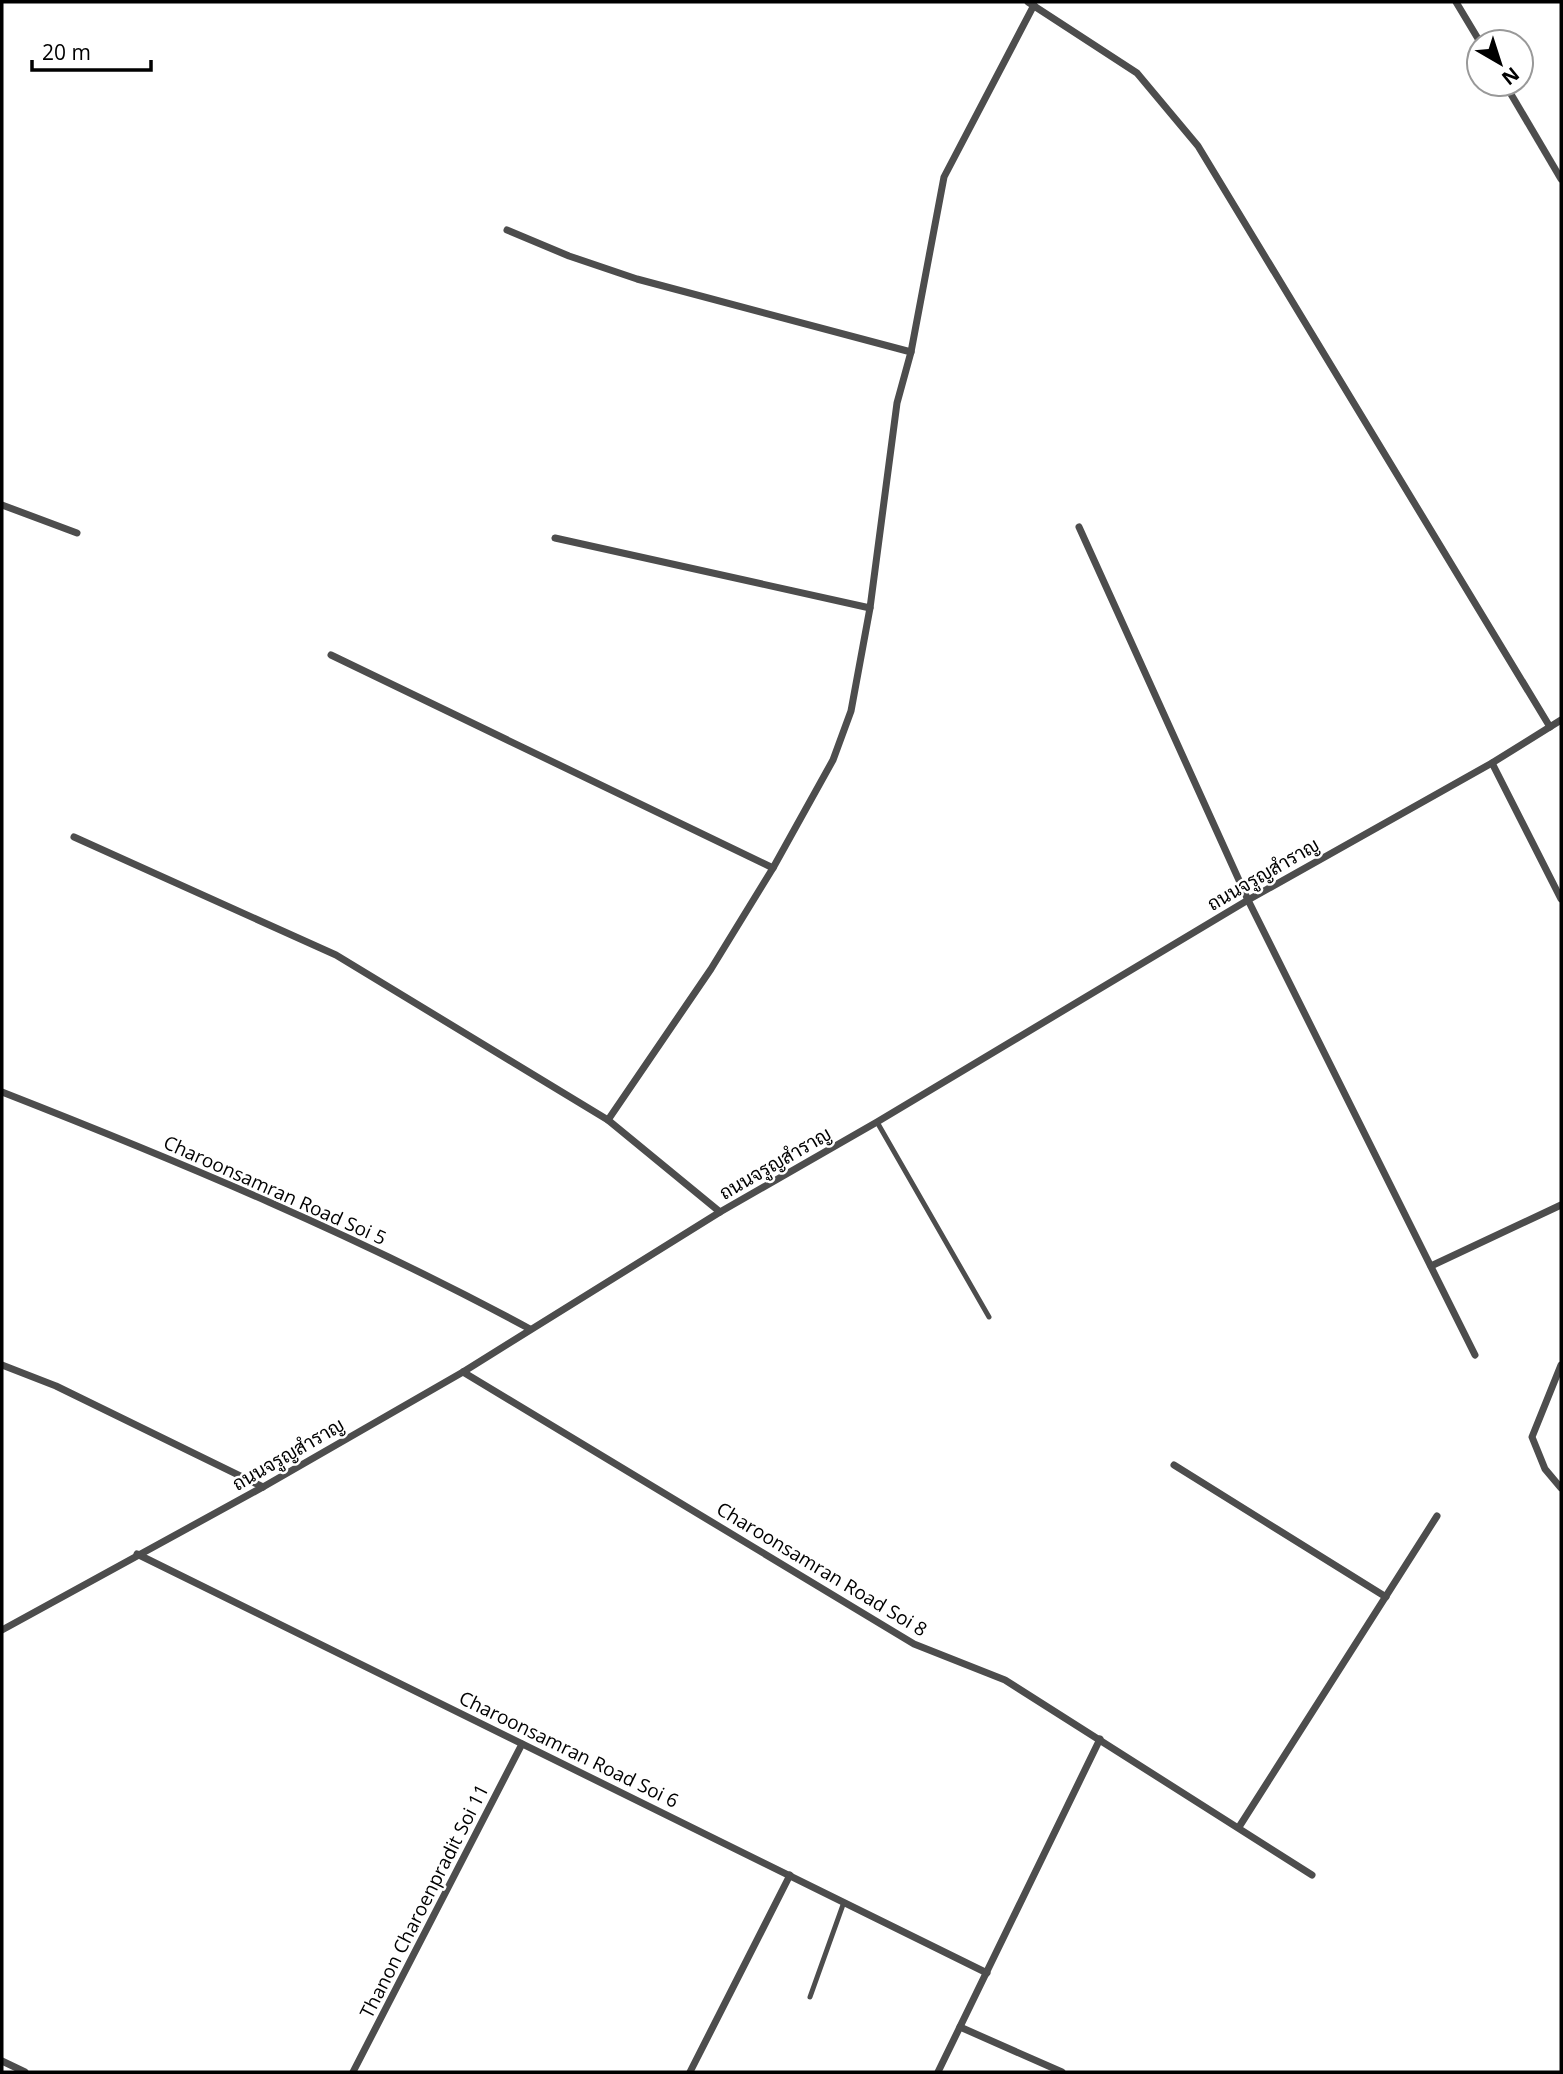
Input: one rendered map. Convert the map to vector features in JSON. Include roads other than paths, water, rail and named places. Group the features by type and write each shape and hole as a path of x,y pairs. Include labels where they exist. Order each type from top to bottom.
{"street":[{"path":"1456,2 1472,28"},
{"path":"608,1120 711,969 773,868 833,760 851,711 870,608 897,403 911,352 944,177 1031,3 1137,73 1198,146 1550,727"},
{"path":"1513,98 1561,179"},
{"path":"507,230 569,256 637,279 911,352"},
{"path":"2,505 77,533"},
{"path":"1079,527 1248,900 1475,1355"},
{"path":"555,538 870,608"},
{"path":"331,655 773,868"},
{"name":"ถนนจรูญสำราญ","path":"2,1630 136,1554 263,1487 463,1372 720,1212 877,1122 1248,900 1492,763 1561,720"},
{"path":"1492,763 1561,899"},
{"path":"74,837 336,955 608,1120 720,1212"},
{"name":"Charoonsamran Road Soi 5","path":"2,1092 288,1209 460,1291 530,1328"},
{"path":"1431,1266 1561,1205"},
{"path":"2,1365 56,1386 263,1487"},
{"path":"1561,1365 1532,1437 1545,1469 1561,1488"},
{"name":"Charoonsamran Road Soi 8","path":"463,1372 914,1644 1004,1681 1312,1875"},
{"path":"1174,1465 1385,1597"},
{"path":"1239,1827 1437,1516"},
{"name":"Charoonsamran Road Soi 6","path":"136,1554 987,1972"},
{"path":"938,2072 1100,1739"},
{"name":"Thanon Charoenpradit Soi 11","path":"353,2072 522,1744"},
{"path":"690,2072 790,1875"},
{"path":"960,2027 1062,2072"},
{"path":"2,2061 24,2072"}],"lane":[{"path":"877,1122 989,1317"},
{"path":"810,1997 844,1902"}]}
